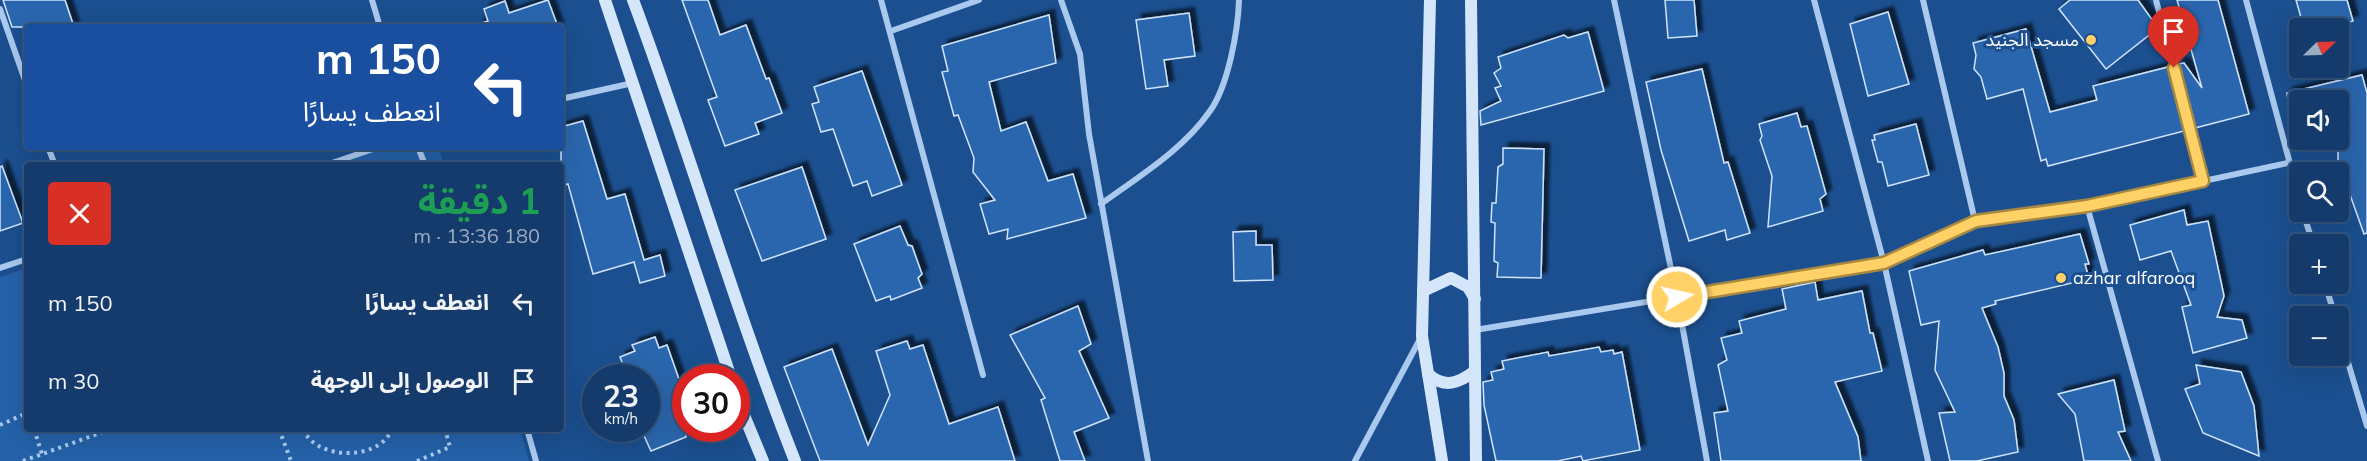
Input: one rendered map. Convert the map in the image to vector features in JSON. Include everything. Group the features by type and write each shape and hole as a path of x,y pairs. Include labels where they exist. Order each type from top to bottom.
{"street":[{"path":"372,0 379,24"},
{"path":"605,0 726,364"},
{"path":"633,0 662,76 773,406 795,461"},
{"path":"881,0 983,375"},
{"path":"891,31 979,0"},
{"path":"1061,0 1080,54 1089,134 1148,461"},
{"path":"1101,204 1172,152 1211,110 1230,61 1239,0"},
{"path":"1430,0 1422,336 1442,461"},
{"path":"1471,0 1476,461"},
{"path":"1614,0 1677,297 1707,461"},
{"path":"1814,0 1884,263 1928,461"},
{"path":"1923,0 1976,221"},
{"path":"2156,0 2203,181"},
{"path":"2246,0 2289,166"},
{"path":"0,9 24,77"},
{"path":"564,98 634,82"},
{"path":"335,162 370,150"},
{"path":"1475,330 1884,263 1976,221 2087,206 2288,163"},
{"path":"2087,206 2158,461"},
{"path":"0,268 24,260"},
{"path":"1423,291 1451,278 1468,287 1475,299"},
{"path":"1354,461 1422,336"},
{"path":"2349,366 2367,426"},
{"path":"1428,374 1436,382 1446,384 1455,383 1475,371"},
{"path":"750,428 764,461"},
{"path":"528,432 536,461"}],"path":[{"path":"0,425 24,414"},
{"path":"35,432 42,454"},
{"path":"23,461 103,432"},
{"path":"280,432 291,461"},
{"path":"305,432 319,452 336,458"},
{"path":"354,459 373,455 389,438 391,432"},
{"path":"417,461 450,447 446,432"}],"shaded area":[{"path":"365,150 439,150 443,162 331,162"},
{"path":"24,269 24,432 521,432 529,461 0,461 0,277"}],"building":[{"path":"3,0 65,0 73,24 24,24 24,27 12,27"},
{"path":"548,0 557,24 479,24 488,21 484,9 505,1 509,13"},
{"path":"682,0 708,0 720,35 746,25 766,79 769,78 782,113 755,123 759,134 725,146 708,100 717,97"},
{"path":"1665,0 1694,0 1697,36 1668,38"},
{"path":"2070,0 2138,0 2158,28 2106,69 2059,9"},
{"path":"2177,0 2218,0 2249,114 2195,128 2178,64 2184,63 2202,88"},
{"path":"2296,0 2347,0 2353,21 2349,22 2349,18 2301,18"},
{"path":"1888,12 1909,84 1868,96 1850,24"},
{"path":"1189,13 1195,56 1164,60 1168,86 1146,89 1136,20"},
{"path":"1049,15 1056,63 989,82 1001,131 1026,122 1048,181 1073,174 1086,218 1007,239 1008,229 989,234 980,204 995,200 973,172 974,158 958,115 954,116 942,72 948,71 942,46"},
{"path":"2026,29 2050,112 2097,100 2093,86 2168,67 2184,131 2048,166 2046,159 2041,161 2023,89 1987,99 1981,77 1974,69 1976,55 1973,43"},
{"path":"1588,32 1604,91 1481,125 1480,111 1501,101 1495,88 1501,86 1494,73 1501,68 1498,57 1564,35 1568,38"},
{"path":"1702,69 1724,163 1728,162 1750,233 1727,240 1725,230 1689,241 1661,150 1646,82"},
{"path":"862,71 902,185 872,196 867,181 853,186 833,129 821,132 812,104 819,102 814,87"},
{"path":"2362,75 2367,93 2367,233 2364,234 2349,192 2349,162 2338,161 2338,150 2349,150 2349,90 2300,90"},
{"path":"1797,113 1801,127 1807,126 1826,194 1820,199 1823,211 1768,227 1772,176 1760,140 1762,136 1759,124"},
{"path":"583,121 607,199 625,194 644,260 660,255 665,276 640,283 634,262 593,274 568,184 564,185 564,162 561,162 561,150 564,150 564,126"},
{"path":"1916,124 1929,175 1888,186 1882,162 1878,162 1872,140 1875,140 1874,135"},
{"path":"1503,148 1544,149 1541,278 1497,277 1498,263 1494,261 1495,223 1491,222 1492,203 1496,203 1498,167 1503,164"},
{"path":"2,166 23,223 0,231 0,167"},
{"path":"802,167 826,239 762,261 735,190"},
{"path":"2184,210 2187,225 2208,221 2224,296 2217,317 2242,320 2247,338 2193,353 2182,307 2191,305 2171,251 2140,260 2130,225"},
{"path":"900,226 908,245 912,246 922,274 918,278 922,288 891,300 890,296 876,301 854,244"},
{"path":"1256,231 1256,245 1272,245 1273,280 1234,281 1233,232"},
{"path":"2080,234 2089,264 2085,264 2089,279 1995,301 1996,304 1982,308 1998,347 2004,373 2004,396 2014,420 2018,452 1977,461 1950,461 1939,413 1955,412 1935,370 1939,321 1921,325 1909,271 1983,250 1985,255"},
{"path":"1815,282 1818,300 1862,291 1870,333 1873,333 1882,371 1835,382 1858,437 1861,461 1721,461 1714,413 1728,411 1718,365 1727,360 1721,338 1742,333 1739,321 1786,309 1782,289"},
{"path":"1078,306 1091,344 1079,351 1109,418 1074,432 1085,461 1060,461 1041,400 1045,398 1010,335"},
{"path":"655,337 659,348 667,345 674,364 674,442 651,451 647,442 660,442 660,364 623,364 620,357 635,351 632,345"},
{"path":"907,341 910,349 923,345 949,424 998,407 1015,461 820,461 784,367 832,349 868,445 890,395 876,351"},
{"path":"1599,347 1601,352 1613,350 1614,354 1622,352 1640,450 1583,461 1581,456 1558,461 1496,461 1484,405 1483,382 1493,380 1491,372 1504,369 1502,361 1548,352 1549,356"},
{"path":"2196,365 2241,372 2254,406 2259,456 2203,433 2185,389 2200,384"},
{"path":"2114,380 2125,431 2118,432 2131,461 2084,461 2075,414 2058,394"}],"place":[{"name":"مسجد الجنيد","path":"2091,40"},
{"name":"azhar alfarooq","path":"2061,278"}],"route":[{"path":"1677,297 1884,263 1976,221 2087,206 2203,181 2174,68"}]}
